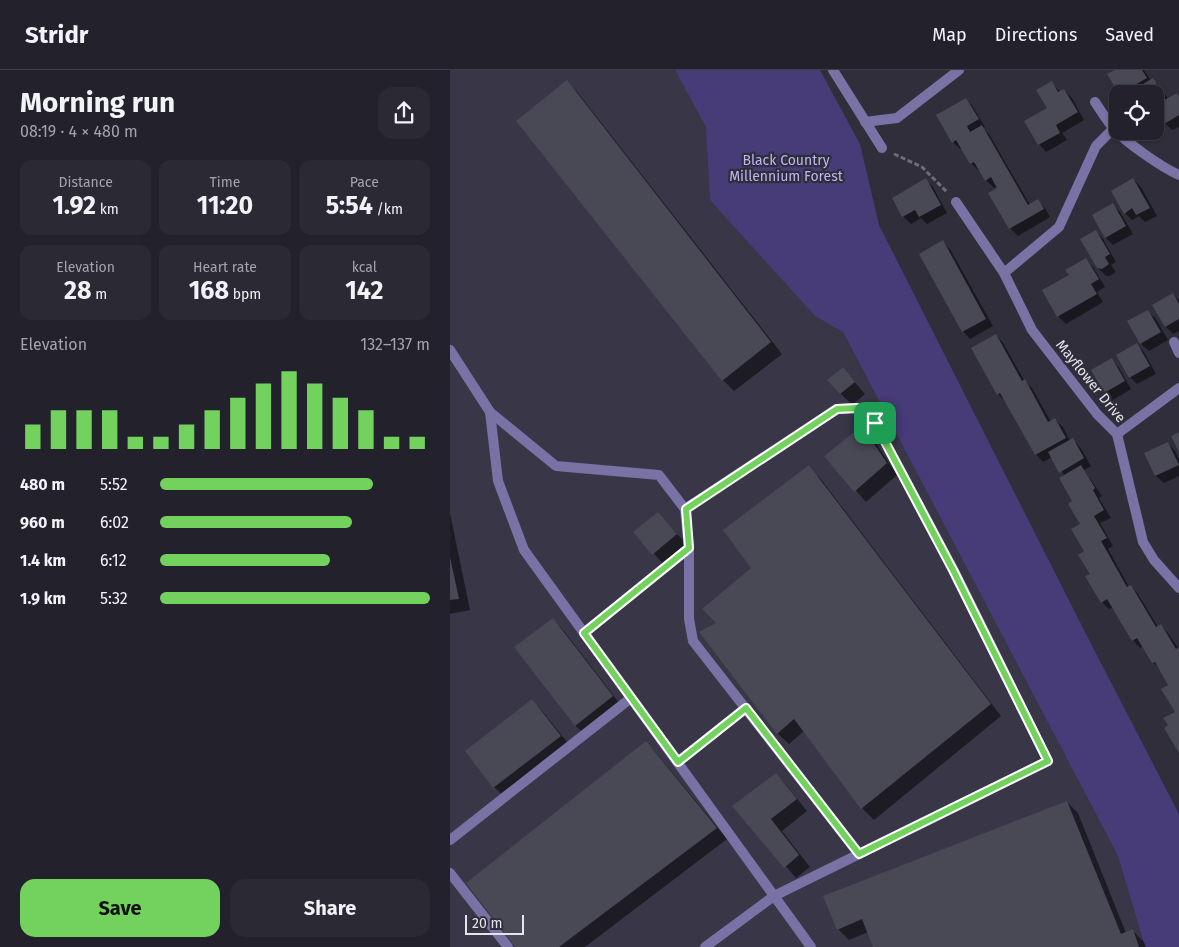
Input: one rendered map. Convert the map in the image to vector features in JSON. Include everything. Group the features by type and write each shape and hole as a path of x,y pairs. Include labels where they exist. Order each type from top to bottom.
{"street":[{"path":"832,70 882,148"},
{"path":"866,122 897,118 959,70"},
{"path":"1095,102 1109,121"},
{"path":"1004,273 1059,227 1096,146 1109,133"},
{"path":"1128,140 1170,171 1179,175"},
{"name":"Mayflower Drive","path":"956,202 1004,273 1032,330 1097,414 1117,434 1143,542 1154,560 1179,588"},
{"path":"1174,342 1179,353"},
{"path":"450,350 490,412 556,466 659,475 686,509 689,548 689,619 693,641 859,854"},
{"path":"1117,434 1179,388"},
{"path":"686,509 837,409 857,408 875,423 953,570 1048,761 774,896 705,947"},
{"path":"490,412 498,481 524,550 811,947"},
{"path":"584,633 689,548"},
{"path":"450,840 631,698"},
{"path":"678,762 746,708"},
{"path":"450,873 508,947"}],"path":[{"path":"882,148 922,167 956,202"}],"shaded area":[{"path":"450,70 709,70 843,332 1118,856 1145,947 450,947"}],"green space":[{"name":"Black Country Millennium Forest","path":"675,70 820,70 860,144 879,225 1179,814 1179,947 1145,947 1118,856 843,332 815,316 710,200 706,127"}],"building":[{"path":"1115,70 1142,70 1147,78 1135,85 1114,85 1107,74"},
{"path":"1153,78 1158,85 1142,85"},
{"path":"567,80 771,342 722,381 516,121"},
{"path":"1052,81 1058,92 1064,89 1078,112 1056,125 1060,133 1038,145 1024,121 1047,108 1036,90"},
{"path":"1177,93 1179,96 1179,115 1164,124 1164,100"},
{"path":"966,98 979,119 967,126 970,132 982,125 1028,205 1038,199 1044,209 1009,229 988,193 997,188 991,177 985,181 974,162 970,164 956,140 952,143 936,115"},
{"path":"926,178 941,205 919,217 915,210 902,217 892,198"},
{"path":"1133,178 1150,208 1136,215 1132,208 1124,214 1111,191"},
{"path":"1113,203 1126,226 1105,238 1092,215"},
{"path":"1096,230 1110,254 1105,257 1109,264 1102,269 1097,268 1080,239"},
{"path":"943,240 986,319 962,332 919,254"},
{"path":"1086,258 1099,279 1091,284 1097,294 1057,317 1042,290 1069,275 1065,270"},
{"path":"1173,293 1179,304 1179,319 1165,327 1152,305"},
{"path":"1148,310 1161,332 1140,344 1127,321"},
{"path":"996,334 1022,381 1025,379 1048,422 1055,418 1066,438 1035,455 1000,393 997,395 971,348"},
{"path":"1137,343 1150,366 1129,378 1116,355"},
{"path":"1112,358 1125,381 1104,393 1091,370"},
{"path":"843,367 855,382 840,394 827,380"},
{"path":"862,426 887,463 854,492 824,456"},
{"path":"1179,432 1179,452 1171,436"},
{"path":"1073,438 1084,458 1059,473 1048,452"},
{"path":"1168,442 1179,465 1155,476 1144,453"},
{"path":"809,465 991,704 861,809 794,719 777,734 699,632 716,623 702,609 751,568 723,530"},
{"path":"1081,465 1095,488 1093,490 1104,510 1094,516 1107,538 1101,541 1127,587 1131,585 1156,627 1161,624 1176,649 1179,647 1179,753 1164,728 1168,725 1163,718 1175,712 1161,689 1168,685 1155,662 1152,663 1137,638 1132,641 1107,599 1101,603 1085,576 1090,574 1078,555 1084,551 1071,529 1080,524 1068,504 1072,501 1059,478"},
{"path":"658,512 677,534 652,555 633,532"},
{"path":"450,557 459,599 450,600"},
{"path":"553,618 613,696 575,726 514,647"},
{"path":"532,699 561,736 493,788 465,751"},
{"path":"646,741 717,828 559,947 515,947 466,883"},
{"path":"776,773 797,799 771,819 799,855 784,868 732,806"},
{"path":"1067,801 1121,934 1133,929 1139,947 873,947 862,919 837,930 823,896"}],"route":[{"path":"857,408 875,423 953,570 1048,761 859,854 746,708 678,762 584,633 689,548 686,509 837,409 857,408"}]}
